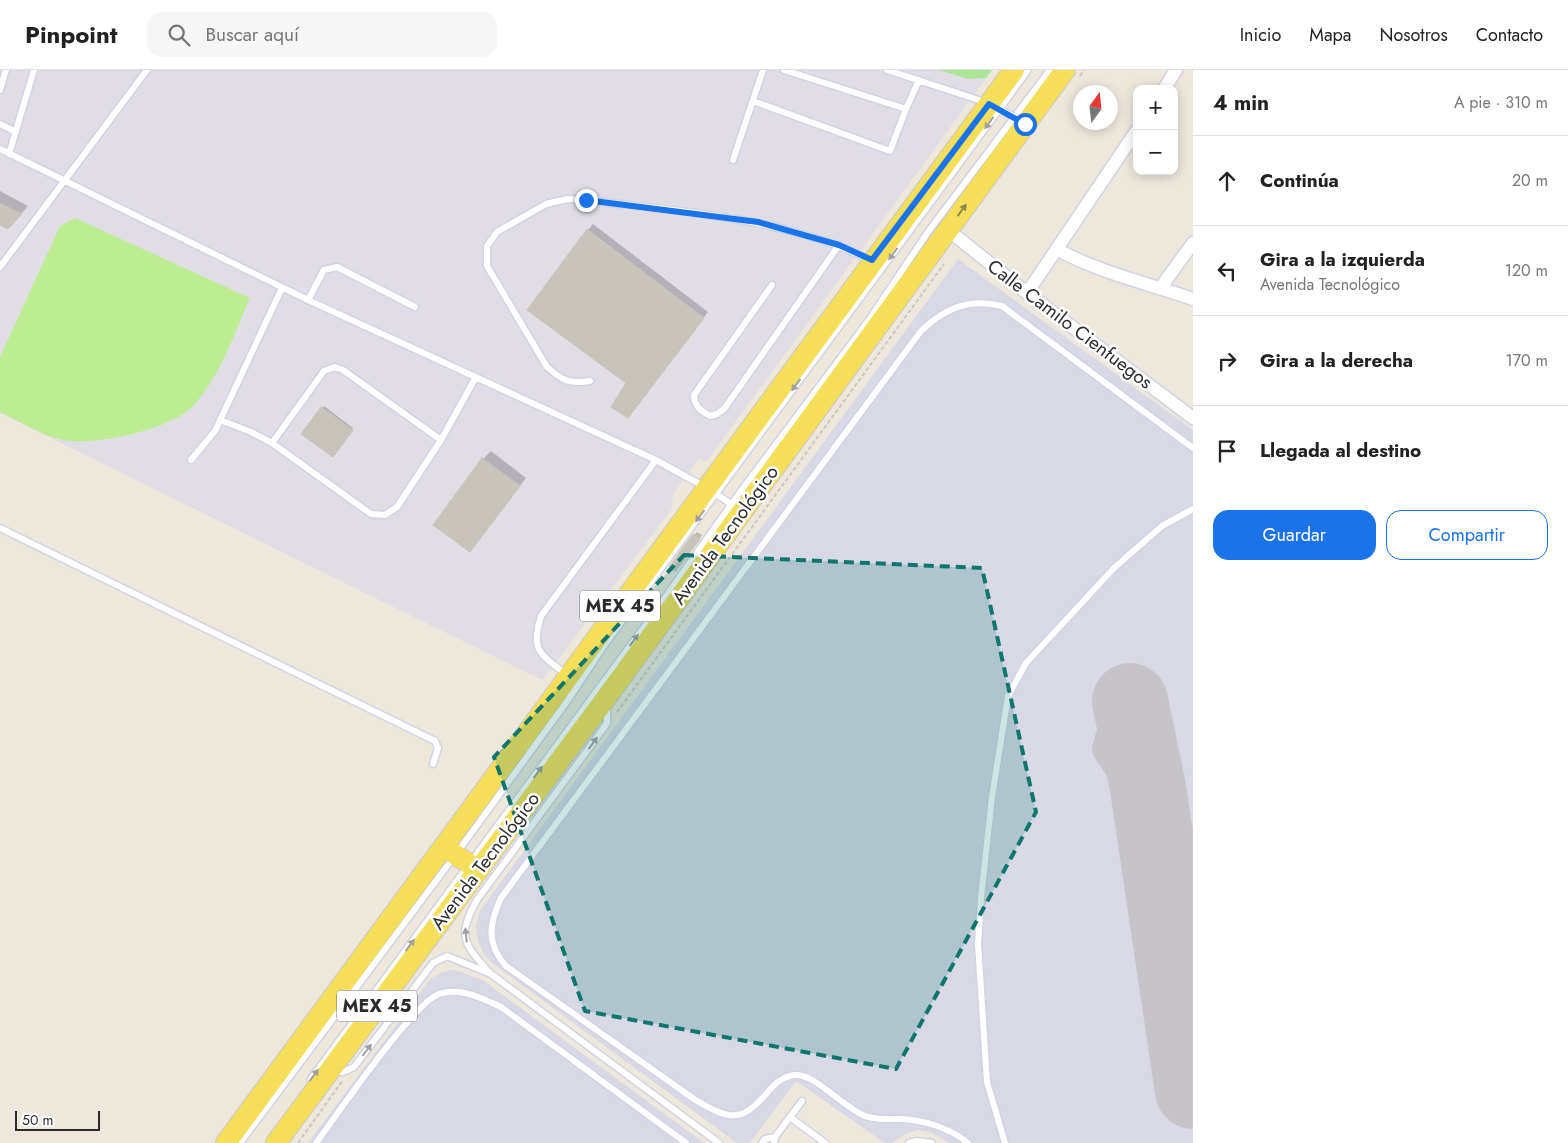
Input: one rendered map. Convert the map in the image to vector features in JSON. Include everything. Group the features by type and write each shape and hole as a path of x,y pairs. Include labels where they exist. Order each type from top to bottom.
{"main road":[{"name":"Avenida Tecnológico","path":"276,1143 328,1072 462,859 569,676 711,491 872,260 994,106 1014,70"},
{"name":"Avenida Tecnológico","path":"226,1143 462,859 606,698 737,508 948,230 1020,121 1065,70"}],"street":[{"path":"1167,85 1176,70"},
{"path":"1027,293 1058,250 1133,136"},
{"name":"Calle Camilo Cienfuegos","path":"948,230 1027,293 1193,418"},
{"path":"1161,287 1193,243"},
{"path":"1058,250 1080,262 1112,274 1161,287 1193,299"}],"lane":[{"path":"0,90 6,70"},
{"path":"9,154 34,70"},
{"path":"0,267 147,70"},
{"path":"734,160 763,70"},
{"path":"784,70 906,109"},
{"path":"887,70 994,106 1020,121"},
{"path":"304,1088 462,859 603,647 711,491 994,106 1028,70"},
{"path":"240,1143 737,508 869,320 928,232 1020,121 1050,70"},
{"path":"753,101 890,151 919,80"},
{"path":"0,124 16,132"},
{"path":"0,150 282,288 656,460 737,508"},
{"path":"590,381 572,383 560,378 547,367 487,266 487,246 497,232 546,204 567,199 586,200 758,222 839,245 872,260"},
{"path":"772,285 694,395 694,402 710,416 724,409 839,245"},
{"path":"308,300 324,270 337,268 414,307"},
{"path":"191,460 206,444 220,420 282,288"},
{"path":"968,1143 947,1130 926,1123 864,1116 850,1109 810,1079 797,1074 786,1076 774,1085 762,1101 740,1114 729,1115 716,1111 694,1099 506,966 498,957 492,945 490,932 492,916 501,898 915,339 934,319 952,308 967,303 987,303 1002,306 1193,448"},
{"path":"272,443 324,371 335,367 343,370 441,440"},
{"path":"220,420 251,432 272,443 371,514 385,515 397,507 441,440 476,377"},
{"path":"569,676 541,655 535,636 541,616 656,460"},
{"path":"1005,1143 987,1082 978,944 991,806 1008,696 1026,663 1114,568 1162,526 1193,509"},
{"path":"0,528 435,741 438,748 433,764"},
{"path":"491,974 467,944 464,927 467,918 477,900 607,723 606,698"},
{"path":"328,1072 348,1070 354,1067 433,963 447,956 491,974 718,1143"},
{"path":"316,1143 386,1050 423,1005 438,995 450,992 466,993 501,1007 686,1143"},
{"path":"762,1143 765,1139 774,1140 802,1101"},
{"path":"790,1117 824,1143"},
{"path":"909,1143 916,1141 932,1143"}],"path":[{"path":"298,1143 348,1070"}],"highlighted area":[{"path":"684,555 982,568 1036,812 896,1069 585,1011 494,757"}],"shaded area":[{"path":"0,70 992,70 707,461 699,458 673,494 672,509 542,680 0,413"},
{"path":"958,259 1193,430 1193,1143 950,1143 930,1132 918,1130 907,1133 892,1143 885,1143 796,1081 750,1143 737,1143 496,966 484,955 478,941 476,927 479,912"},
{"path":"456,970 484,981 704,1143 308,1143 431,978 445,971"}],"green space":[{"path":"939,70 992,70 986,78 968,79"},
{"path":"75,218 250,298 219,369 203,395 182,415 150,429 131,434 94,441 77,441 56,439 0,412 0,357 60,226"}],"building":[{"path":"0,203 22,214 8,229 0,225"},
{"path":"587,229 704,318 628,418 611,407 626,383 527,310"},
{"path":"321,407 353,430 333,457 301,434"},
{"path":"482,458 520,486 470,552 433,525"},
{"path":"693,534 700,539 675,572 669,567"}],"taxiway":[{"path":"1148,788 1159,753 1160,742 1158,732 1153,724 1143,720 1127,720 1112,731 1107,749 1152,816"}],"runway":[{"path":"1130,701 1148,788 1193,1091"}],"route":[{"path":"586,200 758,222 839,245 872,260 989,104 1025,124"}]}
